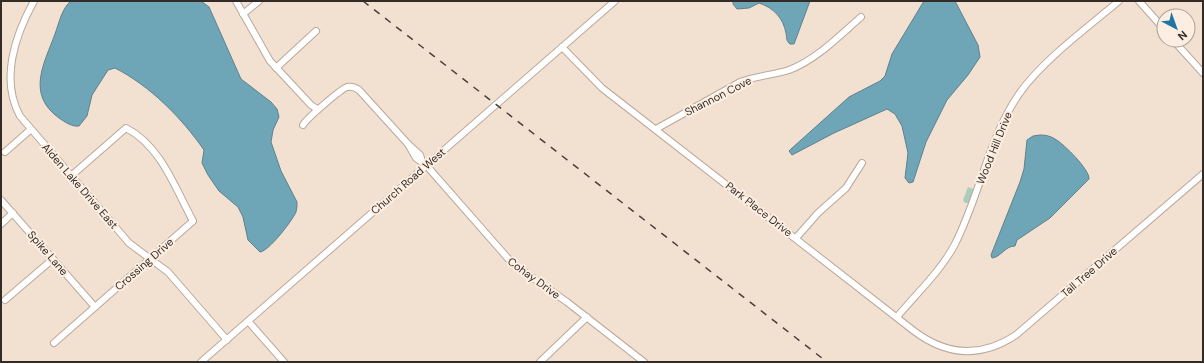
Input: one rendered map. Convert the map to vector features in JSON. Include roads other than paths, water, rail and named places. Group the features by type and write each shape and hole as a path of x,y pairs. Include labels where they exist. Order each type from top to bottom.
{"street":[{"name":"Alden Lake Drive East","path":"34,1 20,33 11,64 10,79 14,104 30,130 129,242 168,272 227,340"},
{"path":"236,1 265,54 311,106 317,109 303,125"},
{"path":"243,14 259,1"},
{"name":"Church Road West","path":"201,362 424,163 615,1"},
{"name":"Wood Hill Drive","path":"896,317 942,264 955,243 997,136 1019,94 1032,76 1119,1"},
{"path":"1139,1 1156,21"},
{"name":"Shannon Cove","path":"656,129 740,82 787,70 800,64 822,50 861,17"},
{"path":"276,68 316,31"},
{"name":"Park Place Drive","path":"562,47 602,88 929,342 949,349 967,352"},
{"path":"1180,48 1203,74"},
{"name":"Cohay Drive","path":"317,109 326,104 345,88 355,87 408,144 416,158 424,163 512,263 587,317 644,362"},
{"name":"Crossing Drive","path":"54,342 192,221 159,158 138,134 126,128 71,176"},
{"path":"5,152 30,130"},
{"path":"796,238 818,213 846,188 862,164"},
{"name":"Tall Tree Drive","path":"967,352 984,350 1000,345 1016,335 1203,174"},
{"name":"Spike Lane","path":"1,200 95,307"},
{"path":"1,224 13,213"},
{"path":"5,300 53,259"},
{"path":"540,362 587,317"},
{"path":"248,321 284,362"}],"water":[{"path":"71,1 201,1 209,7 241,79 271,102 277,109 279,117 273,130 271,142 281,171 297,202 297,207 296,212 290,222 269,247 260,252 248,240 243,217 238,207 219,191 208,175 202,163 204,150 195,138 164,103 128,75 115,68 108,70 92,95 87,116 79,126 66,123 49,109 43,99 40,89 40,78 46,56 61,16"},
{"path":"733,1 810,1 794,44 790,44 787,41 783,23 777,14 759,3 749,8 737,9 733,4"},
{"path":"924,1 955,1 978,45 980,57 968,75 947,100 926,142 913,182 909,183 905,178 908,153 902,126 895,114 887,109 834,133 792,155 789,151 849,97 880,81 885,76 892,54"},
{"path":"1040,135 1051,137 1064,146 1081,164 1089,179 1050,218 1017,240 1015,246 1008,248 998,256 992,258 991,255 1024,169 1027,140 1033,136"}],"railway":[{"path":"363,1 827,362"}]}
